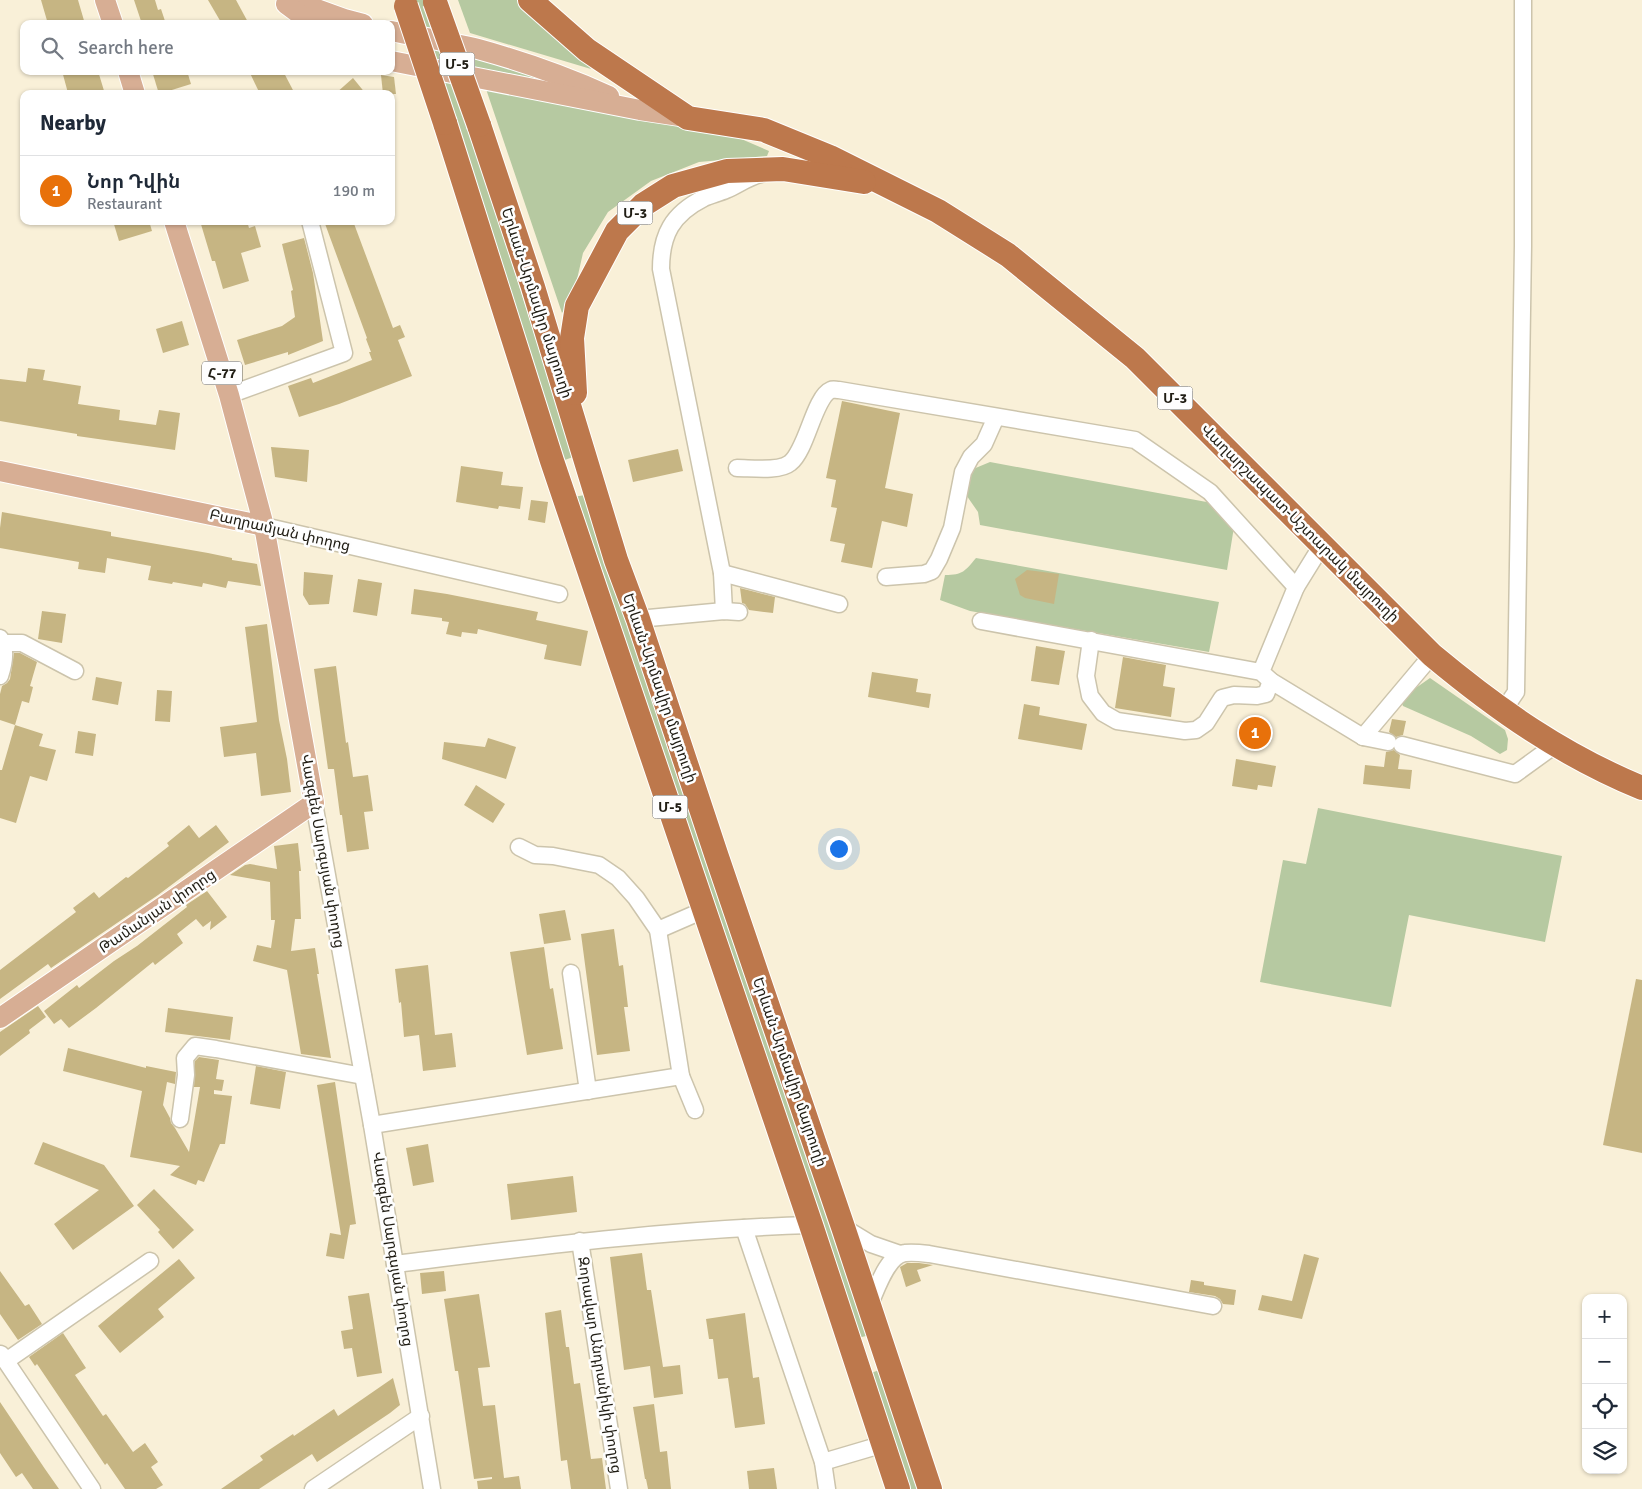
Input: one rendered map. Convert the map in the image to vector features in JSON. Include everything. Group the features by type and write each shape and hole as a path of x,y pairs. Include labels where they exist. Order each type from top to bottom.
{"highway":[{"path":"530,0 587,50 688,118"},
{"name":"Երևան-Արմավիր մայրուղի","path":"435,1 533,287 616,560 638,619 930,1489"},
{"name":"Երևան-Արմավիր մայրուղի","path":"405,3 552,461 811,1225 898,1489"},
{"name":"Վաղարշապատ-Աշտարակ մայրուղի","path":"688,118 764,130 830,157 938,211 1008,256 1135,358 1432,655 1503,711 1555,745 1604,772 1642,788"},
{"name":"Մ-3","path":"585,459 575,394 572,338 576,306 616,231 643,205 673,186 727,171 783,169 888,185"},
{"path":"552,461 567,474 582,469 585,465 585,459"},
{"path":"855,1358 884,1349"}],"main road":[{"path":"105,0 112,20"},
{"path":"280,0 308,20"},
{"path":"292,0 348,20"},
{"name":"Վաղարշապատ-Աշտարակ մայրուղի","path":"395,32 476,49 514,60 579,83 640,110"},
{"name":"Վաղարշապատ-Աշտարակ մայրուղի","path":"395,62 688,118"},
{"path":"129,75 134,90"},
{"name":"Վազգեն Սարգսյան փողոց","path":"175,225 229,395 264,526 314,803"},
{"name":"Բաղրամյան փողոց","path":"0,471 264,526"},
{"name":"Թամանյան փողոց","path":"0,1018 314,803"}],"street":[{"path":"1503,711 1516,692 1523,246 1523,0"},
{"path":"638,619 732,612 722,573 661,269 661,251 664,238 671,225 680,216 704,198 728,190 753,176 783,169"},
{"path":"229,395 344,353 311,225"},
{"path":"737,468 774,469 790,464 798,454 823,397 830,390 1135,440 1210,492 1296,587"},
{"path":"886,577 924,574 932,571 952,528 963,472 971,457 984,444 996,417"},
{"name":"Բաղրամյան փողոց","path":"264,526 559,594"},
{"path":"1091,640 1086,676 1090,696 1103,713 1117,721 1196,730 1206,723 1222,698 1234,695 1257,696 1266,694 1266,676 1296,587 1322,545"},
{"path":"722,573 839,604"},
{"path":"981,621 1091,640 1266,676 1363,737 1395,743 1515,774 1555,745"},
{"path":"0,676 4,664 2,640 22,643 75,671"},
{"path":"1363,737 1432,655"},
{"name":"Վազգեն Սարգսյան փողոց","path":"314,803 372,1125 432,1489"},
{"path":"519,847 535,854 599,865 618,878 636,898 658,930 681,1076 695,1110"},
{"path":"658,930 704,910"},
{"path":"571,973 588,1091"},
{"path":"180,1119 186,1074 185,1058 195,1046 363,1076"},
{"path":"372,1125 681,1076"},
{"path":"395,1264 580,1241 744,1228 811,1225"},
{"path":"843,1227 872,1244 900,1254 929,1254 1213,1306"},
{"path":"744,1228 823,1462 828,1489"},
{"name":"Զորավար Անդրանիկի փողոց","path":"580,1241 619,1489"},
{"path":"868,1306 887,1265 900,1254"},
{"path":"92,1489 3,1356 150,1260"},
{"path":"313,1489 421,1416"},
{"path":"823,1462 884,1444"}],"green space":[{"path":"411,0 426,0 474,143 573,457 562,461"},
{"path":"458,0 518,0 577,50 591,69 470,33"},
{"path":"462,54 573,86 465,65"},
{"path":"485,86 718,129 769,151 767,156 699,162 651,181 608,212 583,253 573,297 562,313"},
{"path":"990,462 1212,503 1234,527 1227,570 980,525 978,512 962,489 966,472"},
{"path":"585,495 870,1335 858,1338 573,497"},
{"path":"976,558 1219,602 1209,652 970,611 940,600 945,575 963,571"},
{"path":"1430,678 1505,730 1508,739 1507,750 1500,754 1471,736 1403,706 1400,699"},
{"path":"1318,808 1562,856 1545,942 1409,915 1391,1007 1260,982 1283,860 1306,864"},
{"path":"882,1369 920,1489 908,1489 871,1373"}],"building":[{"path":"41,0 78,0 84,20 47,20"},
{"path":"134,0 155,0 158,10 161,9 165,20 141,20"},
{"path":"208,0 236,0 247,20 220,20"},
{"path":"63,75 99,75 104,90 78,90 67,90"},
{"path":"153,75 188,75 191,84 172,90 158,90"},
{"path":"251,75 285,75 293,90 258,90"},
{"path":"381,75 394,77 396,94 395,90 383,90"},
{"path":"353,78 363,90 340,90"},
{"path":"114,225 150,225 152,231 119,241"},
{"path":"201,225 248,225 249,228 255,226 261,247 241,253 249,281 223,289 215,261 212,261"},
{"path":"325,225 354,225 393,328 400,325 405,337 398,340 412,376 299,417 288,386 311,378 313,383 372,360 367,338"},
{"path":"304,238 313,273 323,341 288,355 288,352 245,365 237,340 282,326 295,317 291,291 293,290 282,244"},
{"path":"182,321 189,345 163,353 156,329"},
{"path":"28,368 45,370 43,380 81,386 78,404 120,410 119,420 156,425 159,410 180,413 175,450 77,436 77,434 0,421 0,379 26,382"},
{"path":"842,401 900,413 885,488 913,494 907,527 882,521 872,568 841,562 845,544 830,541 837,508 831,507 836,480 826,478"},
{"path":"271,447 309,450 307,482 275,477"},
{"path":"678,449 683,471 633,482 628,460"},
{"path":"461,466 503,472 501,485 523,487 520,509 499,506 498,509 456,502"},
{"path":"531,500 548,502 545,523 528,520"},
{"path":"2,512 111,532 111,536 208,553 232,558 232,560 257,564 261,586 228,581 226,588 203,583 202,587 173,582 172,584 148,580 151,566 107,558 105,573 78,569 79,562 0,548"},
{"path":"1027,570 1059,574 1054,604 1025,598 1020,595 1015,579"},
{"path":"304,572 333,575 329,604 309,605 303,595"},
{"path":"358,579 382,583 377,616 353,612"},
{"path":"740,588 775,597 773,613 749,610 742,603"},
{"path":"414,589 538,612 536,620 588,631 581,666 544,659 547,645 478,629 477,634 462,632 461,637 446,634 449,622 442,621 442,618 411,614"},
{"path":"42,611 66,614 62,643 38,639"},
{"path":"267,624 279,720 291,792 261,796 256,753 224,757 220,727 257,722 245,627"},
{"path":"1036,646 1065,651 1059,685 1031,681"},
{"path":"14,653 20,653 37,662 30,686 33,687 29,703 22,701 15,725 0,720 0,694 2,686 10,679"},
{"path":"1123,657 1166,665 1163,686 1175,688 1171,717 1115,708"},
{"path":"336,666 346,743 348,742 353,777 368,775 373,811 364,812 369,849 347,852 334,769 328,769 314,669"},
{"path":"872,672 918,679 916,692 931,694 929,708 868,697"},
{"path":"96,677 122,682 118,705 92,700"},
{"path":"157,690 172,691 170,722 155,721"},
{"path":"1024,704 1040,707 1039,715 1087,724 1082,750 1018,739"},
{"path":"1392,719 1406,721 1403,735 1396,737 1389,732"},
{"path":"15,725 43,734 39,746 56,750 47,781 30,776 16,823 0,818 0,770 2,770"},
{"path":"78,731 96,734 93,756 75,753"},
{"path":"488,738 516,747 506,779 442,759 444,742 485,747"},
{"path":"1394,750 1400,755 1398,769 1412,770 1410,789 1363,784 1365,765 1384,767 1386,752"},
{"path":"1236,759 1276,766 1272,787 1258,785 1257,790 1232,786"},
{"path":"476,785 505,804 493,823 464,805"},
{"path":"189,825 199,838 216,825 229,842 158,895 51,968 48,964 0,999 0,970 76,912 73,908 94,892 99,898 126,877 128,878 169,846 167,843"},
{"path":"298,843 301,871 299,871 301,919 295,919 291,951 315,948 319,974 317,974 331,1058 301,1054 287,970 253,961 257,945 271,948 275,920 271,920 270,882 230,875 245,865 250,864 277,869 274,846"},
{"path":"207,891 227,917 210,930 211,921 203,927 196,919 177,934 183,943 155,965 153,962 69,1028 61,1019 54,1024 44,1011 77,985 79,988 137,946 187,907 186,905"},
{"path":"565,910 571,940 544,944 539,914"},
{"path":"614,929 619,966 623,965 628,1007 624,1007 630,1051 597,1055 581,934"},
{"path":"544,947 550,989 553,988 563,1049 527,1055 510,952"},
{"path":"428,965 435,1035 452,1033 456,1067 423,1071 419,1035 404,1037 401,1002 399,1003 395,969"},
{"path":"1636,979 1642,980 1642,1153 1603,1145"},
{"path":"38,1006 46,1017 29,1030 30,1033 0,1056 0,1032"},
{"path":"168,1008 233,1017 230,1040 165,1032"},
{"path":"68,1048 146,1068 146,1066 176,1072 175,1084 167,1082 163,1105 171,1123 189,1152 200,1087 194,1087 195,1061 199,1057 219,1060 216,1079 224,1080 222,1091 214,1090 214,1094 232,1096 225,1144 220,1144 204,1182 198,1180 196,1185 170,1175 180,1166 130,1157 142,1091 63,1071"},
{"path":"256,1066 286,1072 280,1109 250,1104"},
{"path":"335,1082 356,1224 350,1225 344,1259 326,1256 330,1233 341,1235 317,1085"},
{"path":"43,1142 104,1165 134,1206 73,1250 54,1224 99,1190 34,1164"},
{"path":"428,1144 434,1182 413,1186 406,1148"},
{"path":"573,1176 577,1212 511,1220 507,1184"},
{"path":"154,1189 194,1230 173,1249 158,1232 160,1230 137,1205"},
{"path":"642,1253 647,1290 651,1290 663,1367 680,1365 683,1394 654,1398 650,1366 624,1370 610,1257"},
{"path":"1304,1254 1319,1258 1302,1319 1258,1310 1262,1295 1292,1301"},
{"path":"179,1259 195,1278 158,1309 164,1317 120,1353 98,1326"},
{"path":"907,1263 933,1265 917,1270 921,1281 906,1287 900,1267"},
{"path":"0,1271 25,1306 29,1304 42,1324 18,1340 0,1314"},
{"path":"444,1271 446,1291 422,1294 420,1273"},
{"path":"1191,1280 1204,1282 1204,1285 1236,1290 1234,1305 1223,1304 1215,1296 1189,1292"},
{"path":"369,1293 382,1373 357,1377 352,1348 344,1349 341,1331 353,1329 348,1296"},
{"path":"479,1294 490,1367 478,1368 483,1406 495,1405 504,1478 519,1476 521,1489 478,1489 477,1481 492,1479 492,1477 474,1479 458,1371 455,1371 444,1299"},
{"path":"561,1310 574,1384 580,1383 591,1459 602,1458 606,1489 571,1489 567,1460 561,1461 545,1313"},
{"path":"745,1313 753,1378 759,1377 765,1424 735,1428 728,1378 718,1379 713,1339 709,1339 706,1319"},
{"path":"63,1333 86,1368 75,1375 103,1416 106,1414 133,1452 145,1443 158,1462 151,1467 163,1485 156,1489 125,1489 107,1463 105,1465 37,1364 35,1366 29,1357"},
{"path":"393,1378 400,1405 317,1462 312,1454 259,1489 221,1489 263,1460 260,1456 293,1434 294,1436 334,1409 338,1416"},
{"path":"0,1402 59,1489 33,1489 22,1473 16,1477 0,1453"},
{"path":"654,1404 660,1452 667,1451 671,1489 648,1489 645,1479 633,1407"},
{"path":"774,1468 777,1489 749,1489 747,1471"}],"place":[{"name":"Նոր Դվին","path":"1255,733"}]}
